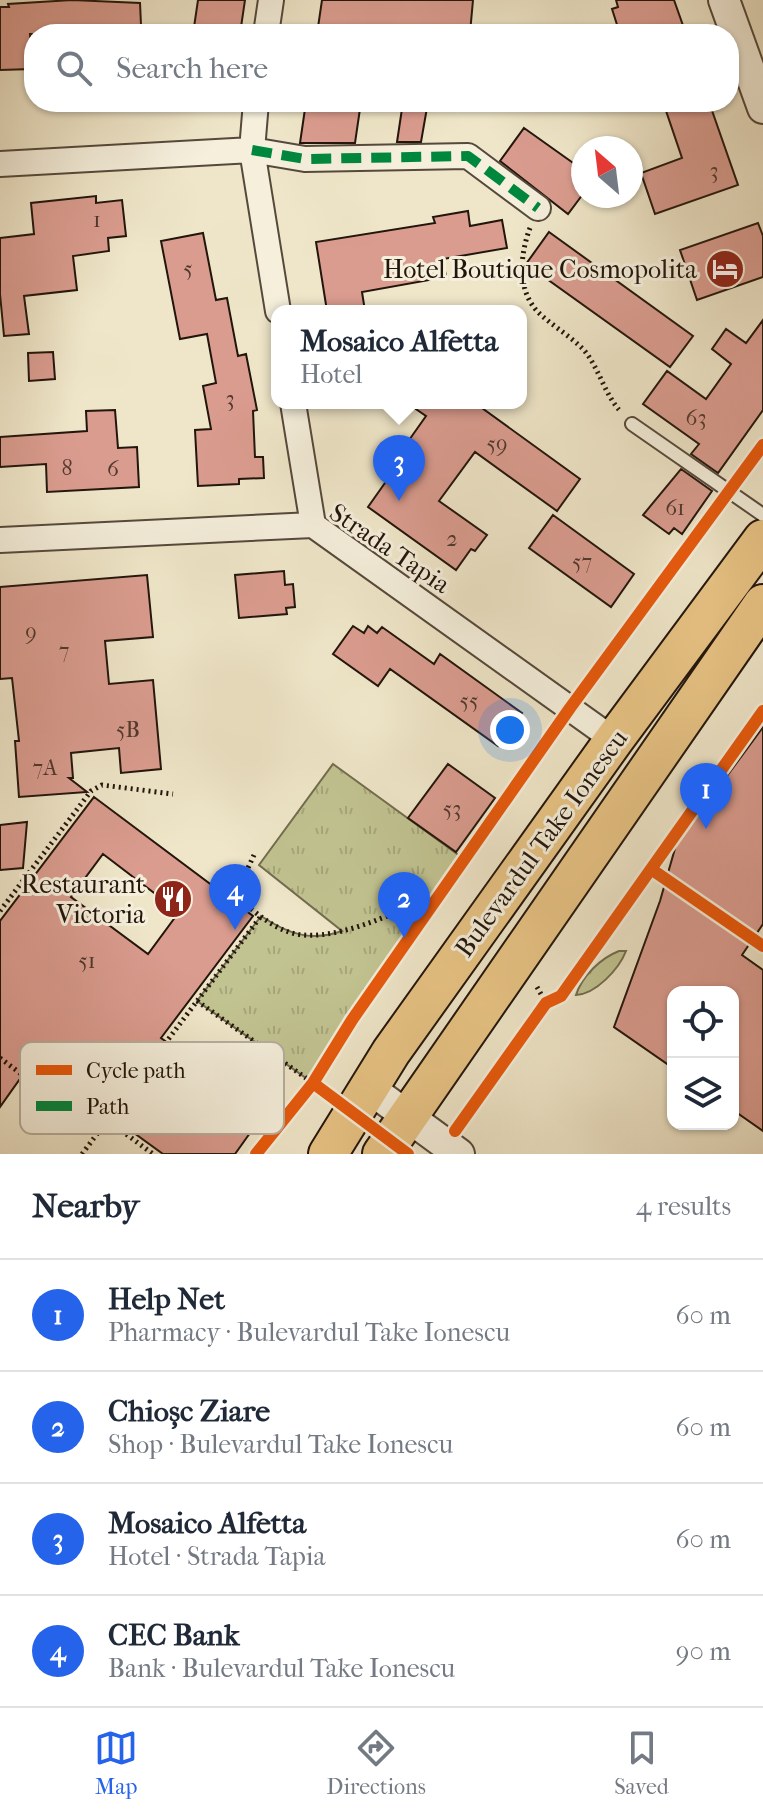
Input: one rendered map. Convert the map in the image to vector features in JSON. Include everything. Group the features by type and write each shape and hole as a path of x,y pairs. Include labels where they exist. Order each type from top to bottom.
{"main road":[{"name":"Bulevardul Take Ionescu","path":"328,1154 391,1052 614,740 763,539"},
{"name":"Bulevardul Take Ionescu","path":"382,1154 763,604"}],"street":[{"path":"267,24 271,0"},
{"path":"724,0 733,24"},
{"path":"739,42 763,108"},
{"path":"255,112 252,150 277,305"},
{"path":"0,164 252,150 305,159 468,156 538,208"},
{"path":"294,409 313,525"},
{"name":"Strada Tapia","path":"0,540 313,525 614,740"},
{"path":"369,1088 459,1154"}],"lane":[{"path":"632,424 763,515"}],"path":[{"path":"538,208 522,249 522,280 536,311 584,350 611,401 632,424"},
{"path":"0,911 91,791 102,785 173,794"},
{"path":"254,855 235,896 289,933 319,937 336,933 440,894"},
{"path":"163,1042 261,916"},
{"path":"197,1001 255,1042"},
{"path":"0,1058 20,1073"},
{"path":"284,1062 313,1083"},
{"path":"82,1154 97,1134"},
{"path":"126,1134 153,1154"}],"green space":[{"path":"333,764 464,859 313,1083 284,1062 284,1042 255,1042 197,1001 261,916 281,927 310,936 342,931 259,865"},
{"path":"619,951 626,951 606,979 584,994 576,995 593,968"}],"building":[{"path":"72,0 140,3 141,24 24,24 24,69 0,70 0,7 9,7 8,4"},
{"path":"198,0 245,0 241,24 194,24"},
{"path":"322,0 473,0 471,24 318,24"},
{"path":"616,0 674,0 682,24 617,24 612,9 618,7"},
{"path":"305,112 360,112 355,143 300,143"},
{"path":"402,112 426,112 421,142 397,142"},
{"path":"666,112 712,112 738,185 655,214 643,172 682,158"},
{"path":"524,128 571,161 572,208 568,214 500,161"},
{"path":"96,196 96,203 122,200 126,236 108,238 109,251 73,256 77,290 24,296 29,334 4,336 0,238 34,234 31,203"},
{"path":"468,211 470,226 502,220 507,248 443,259 446,277 362,292 364,305 326,305 316,242 435,223 433,217"},
{"name":"Hotel Boutique Cosmopolita","path":"758,223 763,236 763,277 697,300 680,250"},
{"path":"549,232 693,336 670,367 526,264"},
{"path":"203,233 216,300 227,298 238,356 246,354 257,410 253,411 255,457 263,457 264,478 239,479 239,484 198,486 195,430 211,429 203,386 216,383 207,334 180,339 161,241"},
{"path":"763,320 763,410 718,473 691,454 699,444 643,404 667,371 706,399 731,364 712,349 726,329 746,343"},
{"path":"53,352 55,379 29,381 28,353"},
{"path":"416,409 483,409 580,479 557,511 475,452 439,501 487,535 475,551 471,549 456,570 368,507 411,446 407,443 426,416"},
{"path":"115,410 118,448 137,447 139,487 47,492 46,464 0,467 0,437 87,431 86,411"},
{"path":"681,469 712,491 682,534 674,528 669,534 643,515"},
{"path":"553,515 634,574 611,607 529,548"},
{"path":"284,571 285,585 293,584 295,607 286,608 287,614 239,618 235,575"},
{"path":"147,575 153,637 105,641 109,684 153,680 161,769 121,773 119,748 71,753 73,778 69,778 87,792 19,797 15,741 19,741 12,678 0,679 0,587"},
{"path":"353,626 364,633 368,626 377,633 382,627 434,664 440,654 522,713 498,746 390,669 378,686 333,654"},
{"path":"763,727 763,924 742,955 763,970 763,1131 739,1114 739,986 667,986 667,1064 614,1027 660,901 676,845"},
{"path":"448,764 495,798 456,852 408,818"},
{"path":"94,797 253,916 161,1038 167,1042 20,1042 20,1079 0,1107 0,921","holes":["103,854 179,912 148,954 71,897"]},
{"path":"27,822 23,868 0,870 0,825"},
{"path":"135,1134 249,1134 235,1154 163,1154"}],"marked path":[{"path":"252,150 305,159 468,156 538,208"}],"cycle path":[{"path":"284,1119 313,1083 352,1020 570,708 763,445"},
{"path":"455,1131 546,1003 561,996 763,711"},
{"path":"651,869 763,946"},
{"path":"313,1083 408,1154"},
{"path":"256,1154 272,1134"}],"place":[{"name":"Hotel Boutique Cosmopolita","path":"725,269"},
{"name":"Mosaico Alfetta","path":"399,501"},
{"name":"Help Net","path":"706,829"},
{"name":"Restaurant Victoria","path":"173,899"},
{"name":"CEC Bank","path":"235,930"},
{"name":"Chioșc Ziare","path":"404,938"}]}
